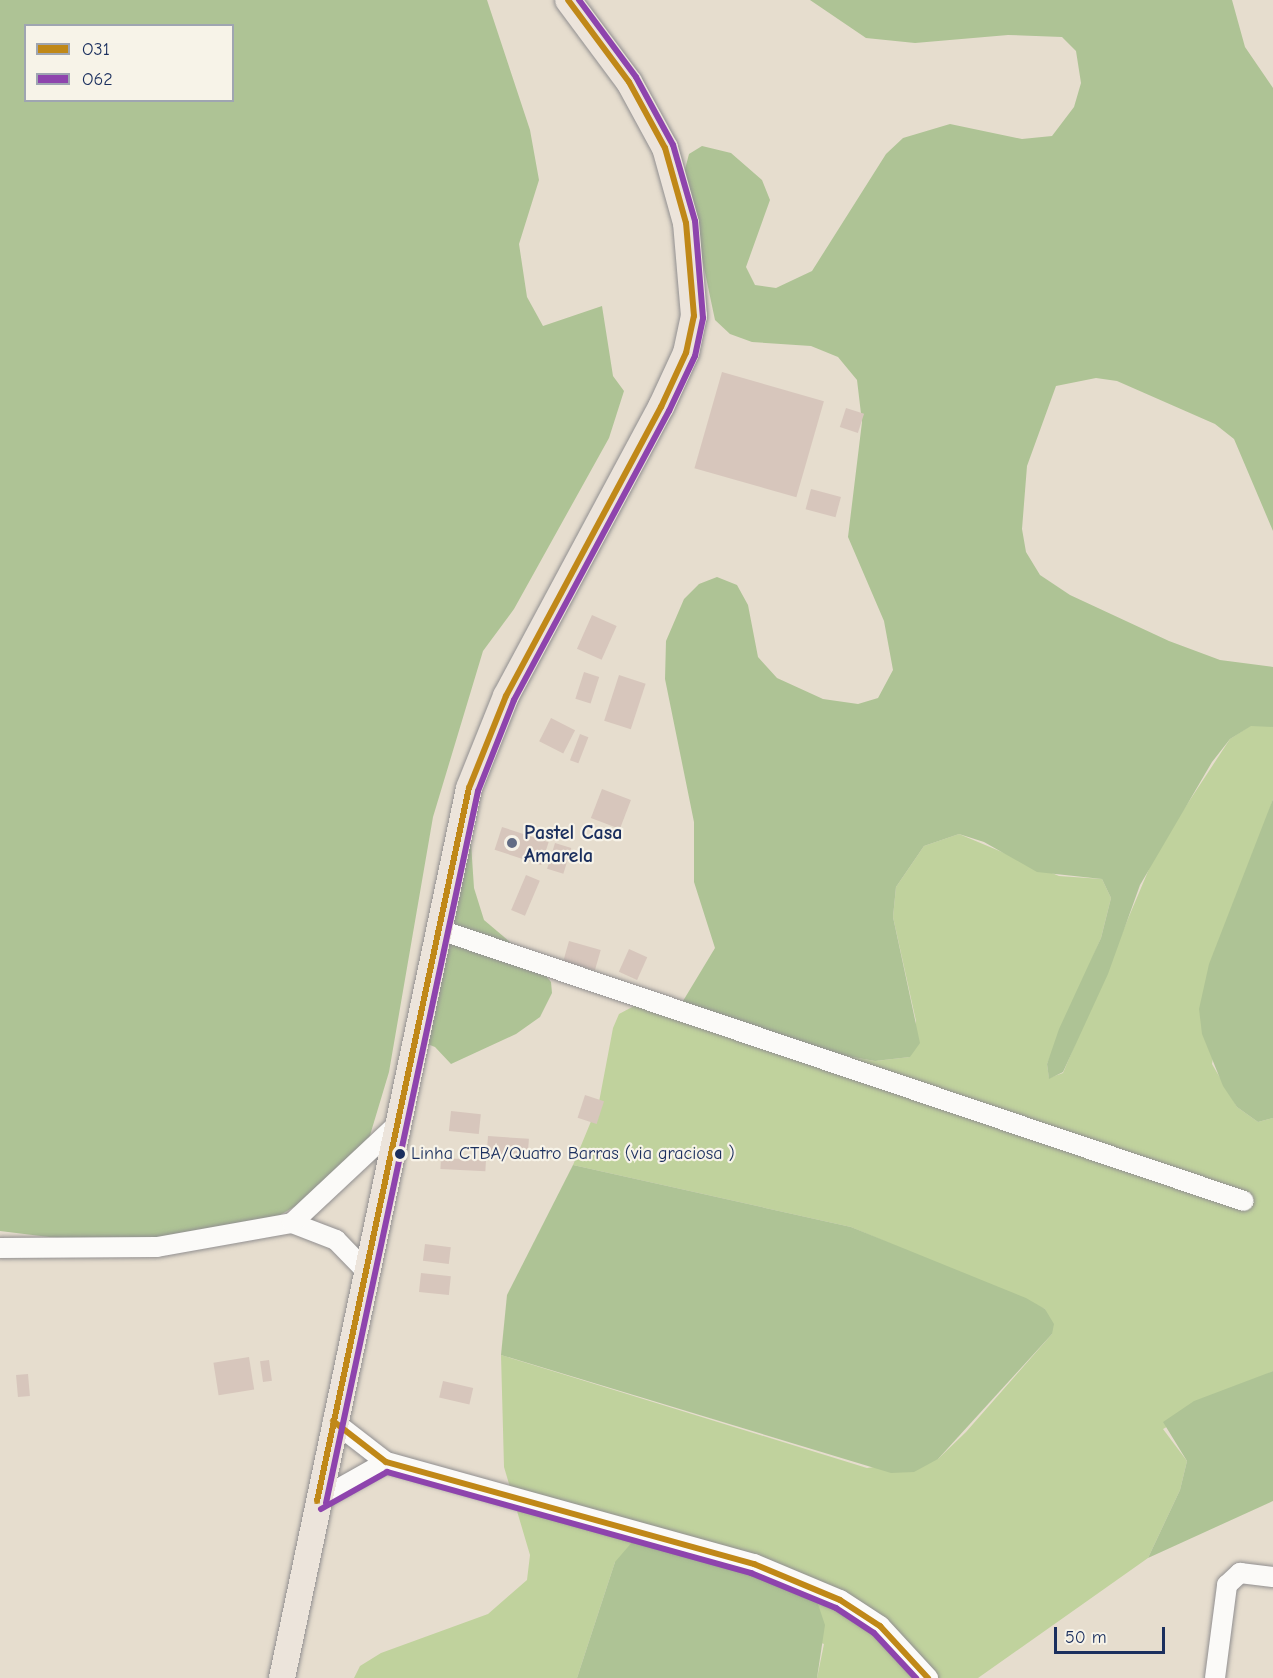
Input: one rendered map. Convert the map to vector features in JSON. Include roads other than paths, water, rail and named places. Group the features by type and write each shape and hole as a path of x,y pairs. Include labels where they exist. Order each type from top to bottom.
{"main road":[{"path":"282,1678 333,1421 400,1122 469,788 506,696 662,407 686,353 694,316 686,223 665,148 629,82 568,0"}],"street":[{"path":"440,930 1244,1202"},
{"path":"292,1223 400,1122"},
{"path":"0,1248 157,1246 292,1223 336,1240 366,1271"},
{"path":"333,1421 386,1462 754,1564 840,1600 880,1626 928,1678"},
{"path":"317,1501 386,1462"},
{"path":"1215,1678 1227,1585 1240,1573 1273,1577"}],"place":[{"name":"Pastel Casa Amarela","path":"512,843"},
{"name":"Linha CTBA/Quatro Barras (via graciosa )","path":"400,1154"}]}
